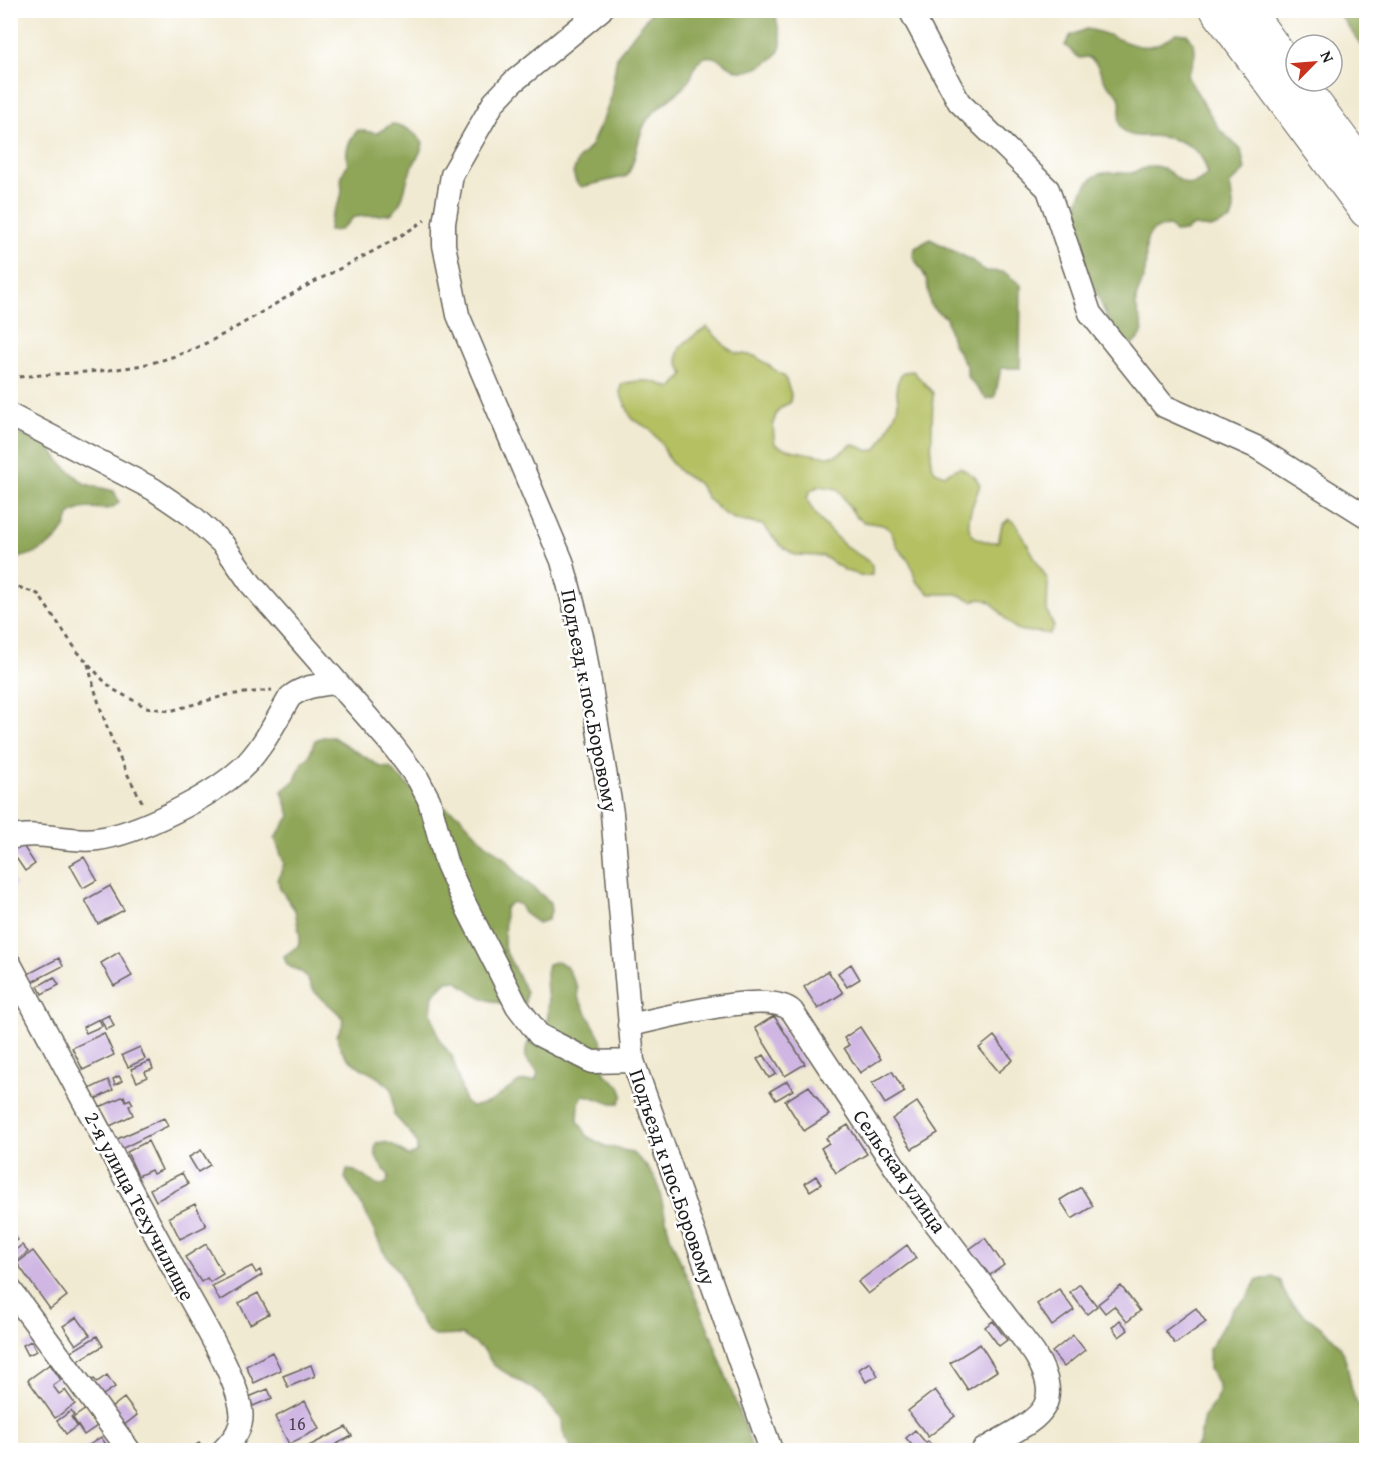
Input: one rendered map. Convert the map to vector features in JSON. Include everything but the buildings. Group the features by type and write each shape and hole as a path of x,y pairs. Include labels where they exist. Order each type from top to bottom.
{"highway":[{"path":"1217,10 1366,211"},
{"path":"1247,10 1284,61"},
{"path":"1307,93 1366,172"}],"street":[{"name":"Подъезд к пос.Боровому","path":"601,10 513,82 494,102 452,175 446,205 444,245 458,315 562,561 582,640 613,824 633,1061 771,1450"},
{"path":"910,10 959,102 1048,189 1090,313 1164,406 1256,447 1366,516"},
{"path":"10,415 132,476 191,515 223,544 252,584 418,779 429,800 446,862 464,902 517,1006 539,1035 592,1062 633,1061"},
{"path":"10,838 44,834 78,840 95,839 118,836 153,821 240,770 259,749 290,697 306,687 336,683"},
{"name":"2-я улица Техучилище","path":"10,964 196,1310 236,1391 241,1408 240,1429 223,1450"},
{"name":"Сельская улица","path":"629,1025 743,1003 775,1002 792,1011 908,1187 1034,1353 1048,1377 1050,1396 1043,1409 1035,1417 983,1450"},
{"path":"10,1289 129,1450"}],"path":[{"path":"10,378 49,373 95,373 156,362 218,339 300,290 403,236 446,205"},
{"path":"10,584 38,594 88,663 114,690 135,702 163,712 237,693 306,687"},
{"path":"88,663 105,727 124,770 153,821"}],"green space":[{"path":"653,10 776,11 781,46 776,55 762,66 744,71 734,69 716,58 701,59 684,87 656,109 647,120 627,176 582,187 576,182 573,173 578,160 590,147 604,117 610,100 617,56"},
{"path":"1337,11 1366,11 1366,52"},
{"path":"1087,29 1142,46 1152,46 1163,42 1176,33 1187,34 1194,44 1195,54 1187,76 1219,129 1241,150 1245,170 1230,184 1234,211 1231,220 1211,228 1193,226 1185,231 1175,232 1169,226 1153,231 1149,236 1146,242 1144,275 1136,299 1137,312 1143,328 1139,339 1132,344 1119,335 1110,323 1087,270 1078,211 1079,199 1094,177 1107,172 1131,173 1152,166 1160,167 1179,180 1192,184 1199,182 1207,174 1200,156 1187,145 1170,138 1133,136 1121,128 1120,100 1117,94 1106,83 1092,60 1088,57 1079,58 1065,45 1071,35"},
{"path":"392,124 409,130 423,143 408,176 399,204 391,214 354,217 340,230 329,231 331,218 342,195 341,180 348,164 347,150 352,138 358,130 377,133"},
{"path":"930,239 971,260 985,271 1004,272 1021,285 1020,368 1001,368 995,397 986,399 967,376 967,367 952,342 946,317 931,306 926,279 913,256 915,248"},
{"path":"707,327 727,348 736,353 755,356 785,377 791,394 790,403 776,414 773,426 775,444 806,453 832,456 853,444 869,451 877,449 897,409 898,382 904,372 913,371 933,393 931,463 935,471 944,475 960,467 975,477 980,485 969,524 970,531 975,537 984,541 998,542 1002,525 1009,519 1016,524 1048,581 1047,611 1054,627 1049,634 1017,629 987,600 973,601 957,594 930,594 916,581 910,562 898,548 890,530 883,525 864,522 856,517 838,489 819,486 810,491 807,499 831,532 848,548 872,565 872,575 863,576 846,571 823,556 795,555 781,546 763,525 736,520 723,513 708,499 698,483 681,473 669,460 661,443 650,429 632,419 620,393 621,384 639,381 652,381 672,388 684,374 677,358 678,351 687,341"},
{"path":"10,429 50,448 62,464 85,484 114,491 119,502 108,509 84,508 69,515 66,525 55,540 39,551 11,559"},
{"path":"333,737 381,767 390,768 413,790 459,815 484,842 507,860 519,876 550,902 551,911 548,920 538,923 524,913 520,905 512,902 505,908 504,948 526,992 525,1003 514,1004 488,1000 456,980 447,981 433,995 431,1013 440,1041 452,1056 465,1102 472,1107 490,1102 519,1082 536,1080 538,1072 526,1059 526,1050 527,1044 541,1032 547,1021 546,971 548,964 558,961 566,966 577,987 578,997 601,1039 605,1074 620,1086 623,1095 619,1103 614,1103 583,1095 579,1103 578,1121 588,1137 605,1146 631,1152 645,1164 657,1181 670,1236 711,1335 753,1450 572,1450 563,1432 562,1420 538,1392 493,1365 484,1350 462,1335 434,1336 411,1307 400,1273 383,1251 364,1209 345,1178 347,1170 355,1171 379,1186 387,1183 389,1175 378,1160 375,1152 376,1143 389,1143 408,1156 417,1153 417,1144 394,1115 392,1089 351,1061 340,1046 337,1035 342,1027 343,1018 312,989 303,973 290,967 284,956 298,946 300,937 295,910 280,889 278,880 284,863 275,838 290,816 282,791 295,780 302,763 309,757 315,740"},
{"path":"1273,1276 1281,1281 1284,1292 1296,1308 1328,1333 1341,1348 1352,1391 1367,1417 1366,1450 1192,1450 1199,1443 1204,1416 1215,1402 1218,1393 1218,1384 1209,1369 1209,1349 1233,1309 1247,1298 1256,1281"}]}
